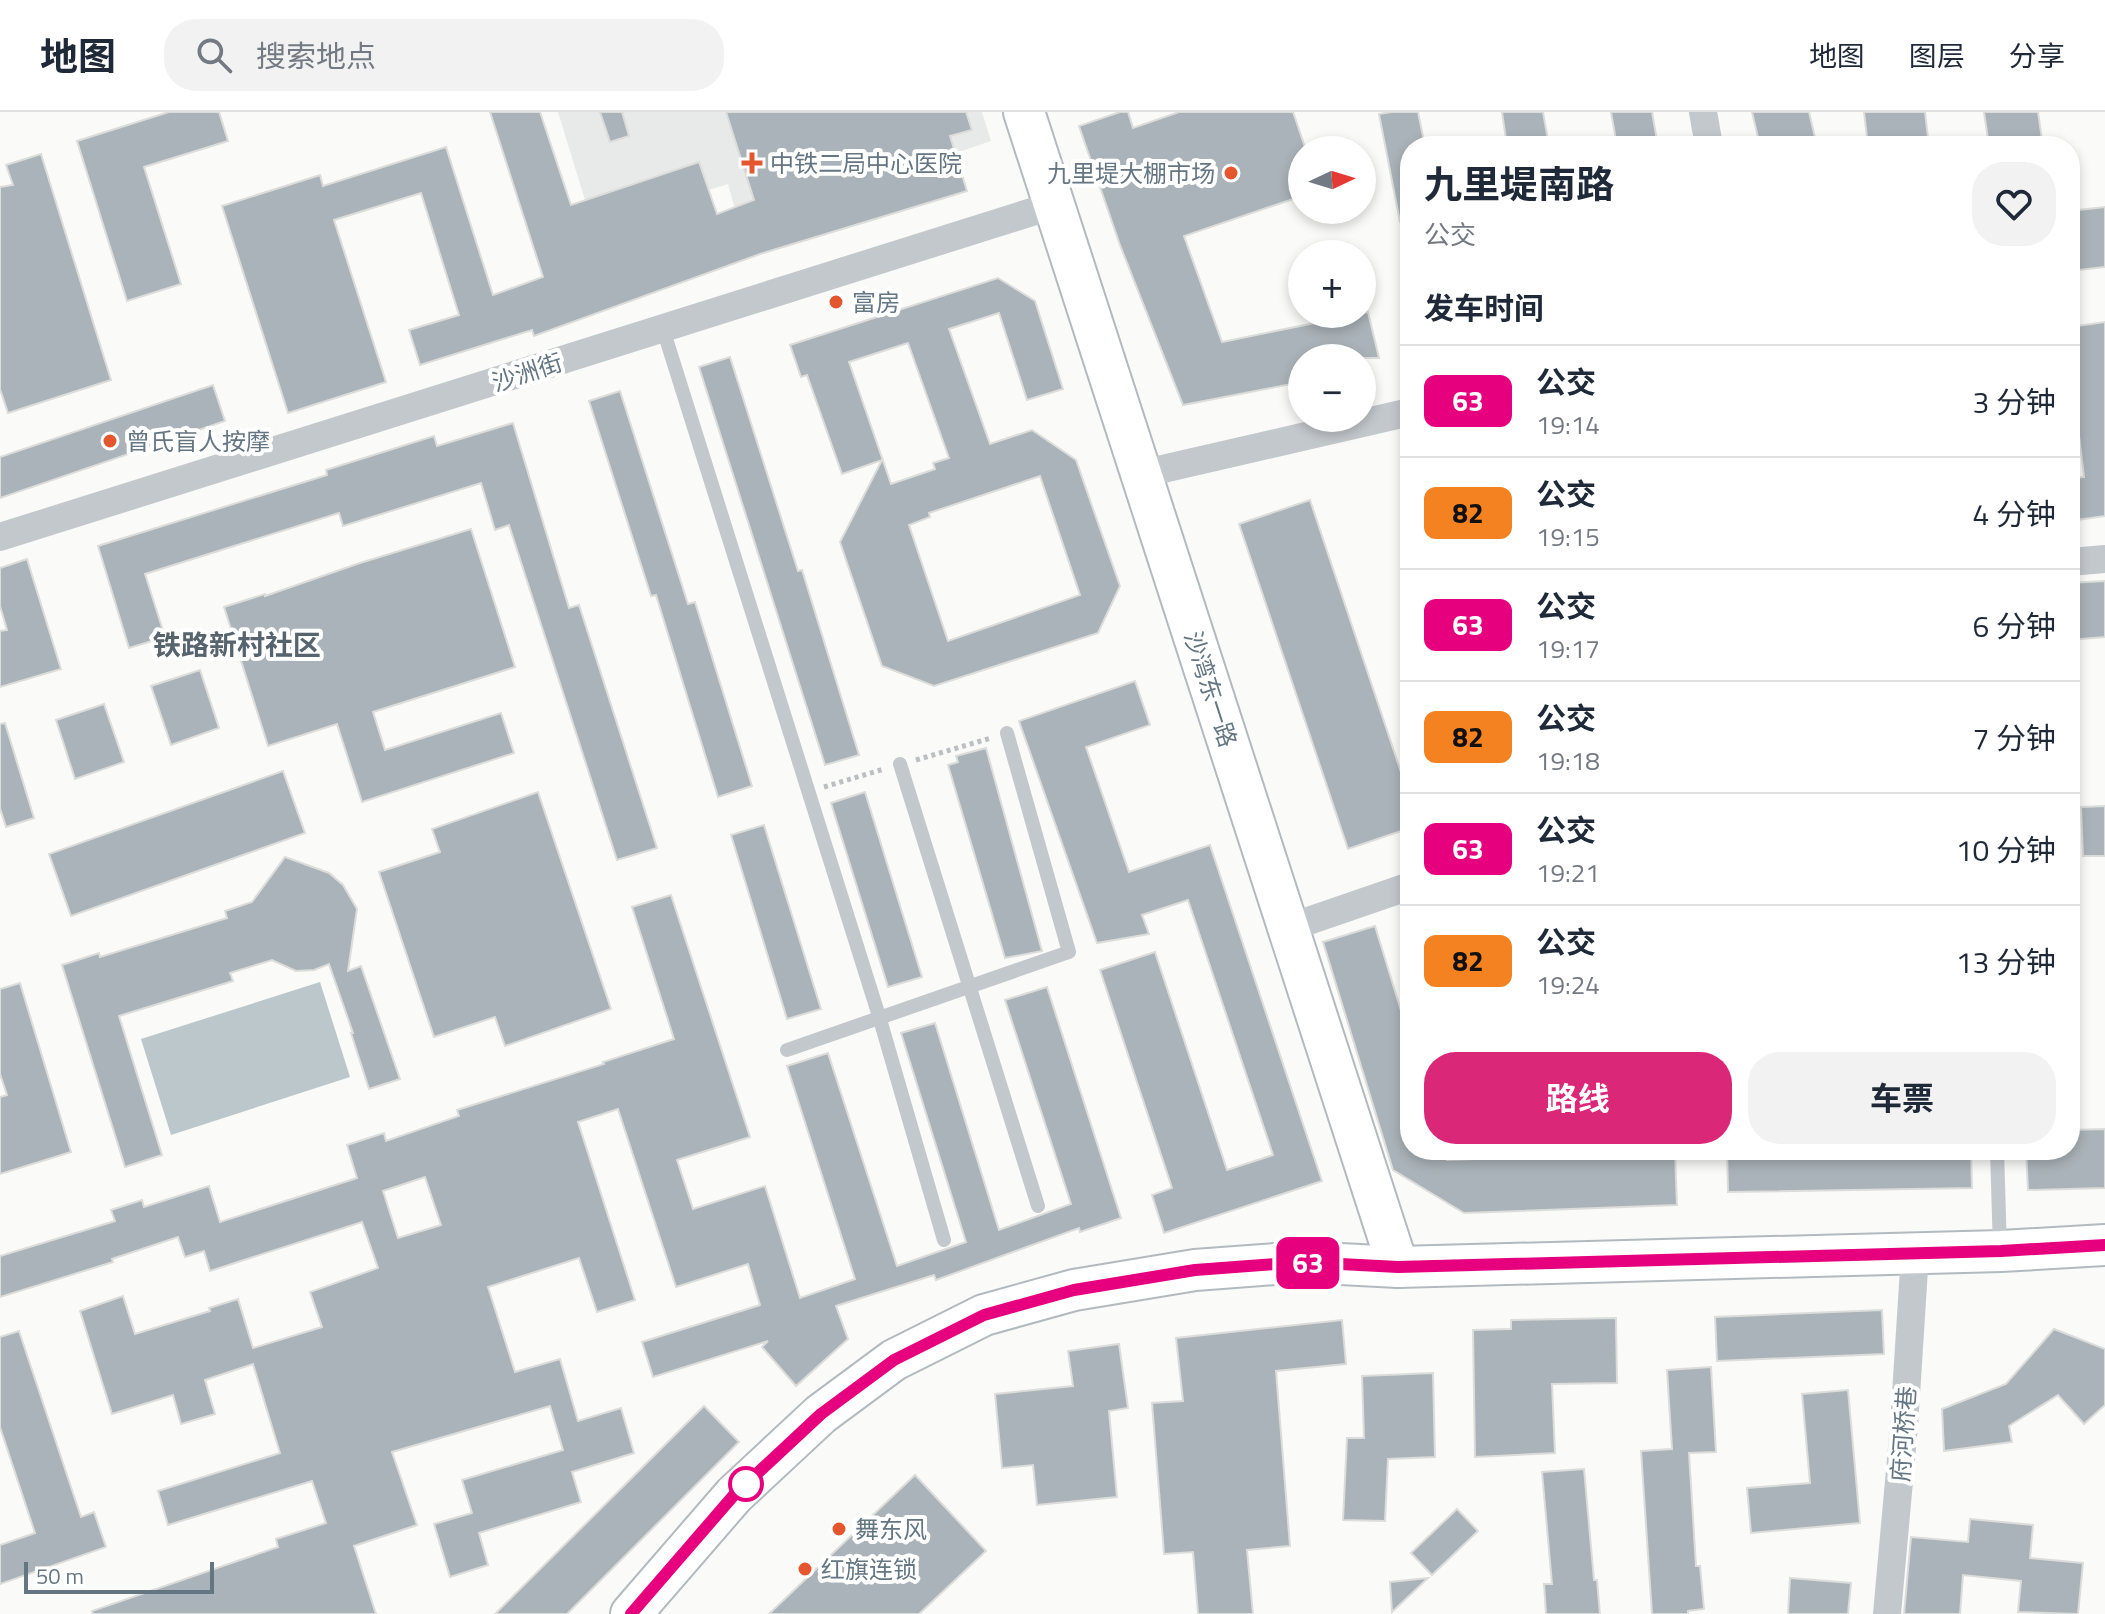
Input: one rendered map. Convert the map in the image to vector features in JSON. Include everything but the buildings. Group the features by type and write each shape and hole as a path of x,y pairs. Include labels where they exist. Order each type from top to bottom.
{"street":[{"name":"沙湾东一路","path":"1024,112 1398,1267"},
{"path":"1703,112 1707,136"},
{"name":"沙洲街","path":"0,537 1054,205"},
{"path":"1141,474 1400,414"},
{"path":"2080,561 2105,559"},
{"path":"1288,928 1400,889"},
{"path":"631,1614 734,1495 821,1414 894,1360 984,1315 1074,1290 1195,1270 1302,1262 1398,1267 2001,1251 2105,1245"},
{"name":"府河桥巷","path":"1887,1614 1904,1426 1915,1253"}],"lane":[{"path":"663,329 879,1016 944,1240"},
{"path":"787,1050 1069,952 1007,733"},
{"path":"900,764 1038,1206"},
{"path":"1997,1160 2001,1251"}],"shaded area":[{"name":"中铁二局中心医院","path":"558,112 982,112 991,141 740,227 728,184 593,226"},
{"path":"320,982 350,1077 171,1135 141,1039"}],"bus line":[{"name":"63","path":"631,1614 734,1495 821,1414 894,1360 984,1315 1074,1290 1195,1270 1302,1262 1398,1267 2001,1251 2105,1245"}],"place":[{"name":"中铁二局中心医院","path":"752,163"},
{"name":"九里堤大棚市场","path":"1231,173"},
{"name":"富房","path":"836,302"},
{"name":"曾氏盲人按摩","path":"110,441"},
{"name":"舞东风","path":"839,1529"},
{"name":"红旗连锁","path":"805,1569"}],"district":[{"name":"铁路新村社区","path":"237,644"}]}
